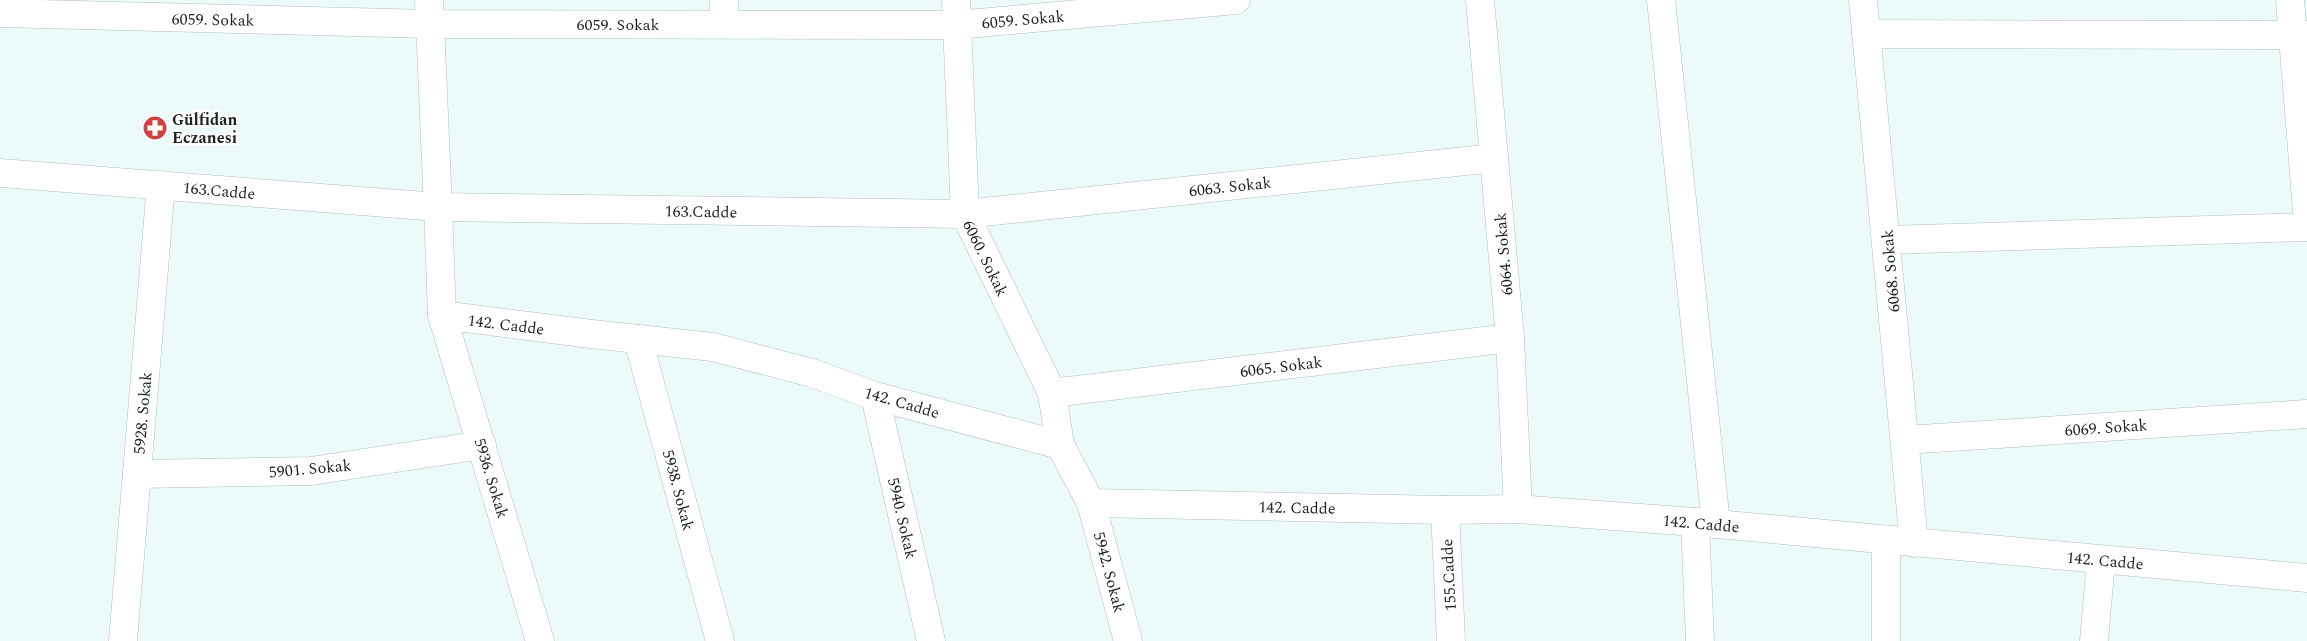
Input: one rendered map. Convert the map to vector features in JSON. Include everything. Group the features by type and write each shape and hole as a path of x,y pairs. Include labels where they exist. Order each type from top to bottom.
{"street":[{"name":"6064. Sokak","path":"1480,0 1510,338 1518,509"},
{"path":"1661,0 1705,523 1700,641"},
{"name":"6068. Sokak","path":"1862,0 1887,240 1914,543"},
{"path":"2290,0 2300,35 2307,210"},
{"name":"6059. Sokak","path":"0,14 429,12 956,13 1221,1"},
{"path":"429,12 442,315"},
{"name":"6060. Sokak","path":"956,13 965,214 1052,393 1060,445"},
{"path":"1866,34 2300,35"},
{"name":"6063. Sokak","path":"965,214 1494,158"},
{"name":"163.Cadde","path":"0,173 438,207 965,214"},
{"name":"5928. Sokak","path":"123,641 161,185"},
{"path":"1887,240 2307,227"},
{"name":"142. Cadde","path":"442,315 714,347 812,373 875,396 1060,445"},
{"name":"5936. Sokak","path":"442,315 540,641"},
{"name":"6065. Sokak","path":"1052,393 1510,338"},
{"name":"5938. Sokak","path":"638,339 720,641"},
{"name":"5940. Sokak","path":"875,396 931,641"},
{"name":"6069. Sokak","path":"1905,440 2307,414"},
{"name":"5901. Sokak","path":"137,474 311,471 482,445"},
{"path":"1060,445 1092,503"},
{"name":"142. Cadde","path":"1092,503 1445,510 1518,509 1705,523 2307,578"},
{"name":"5942. Sokak","path":"1092,503 1128,641"},
{"name":"155.Cadde","path":"1445,510 1451,641"},
{"path":"1886,540 1886,641"},
{"path":"2094,641 2101,560"}],"place":[{"name":"Gülfidan Eczanesi","path":"155,128"}]}
